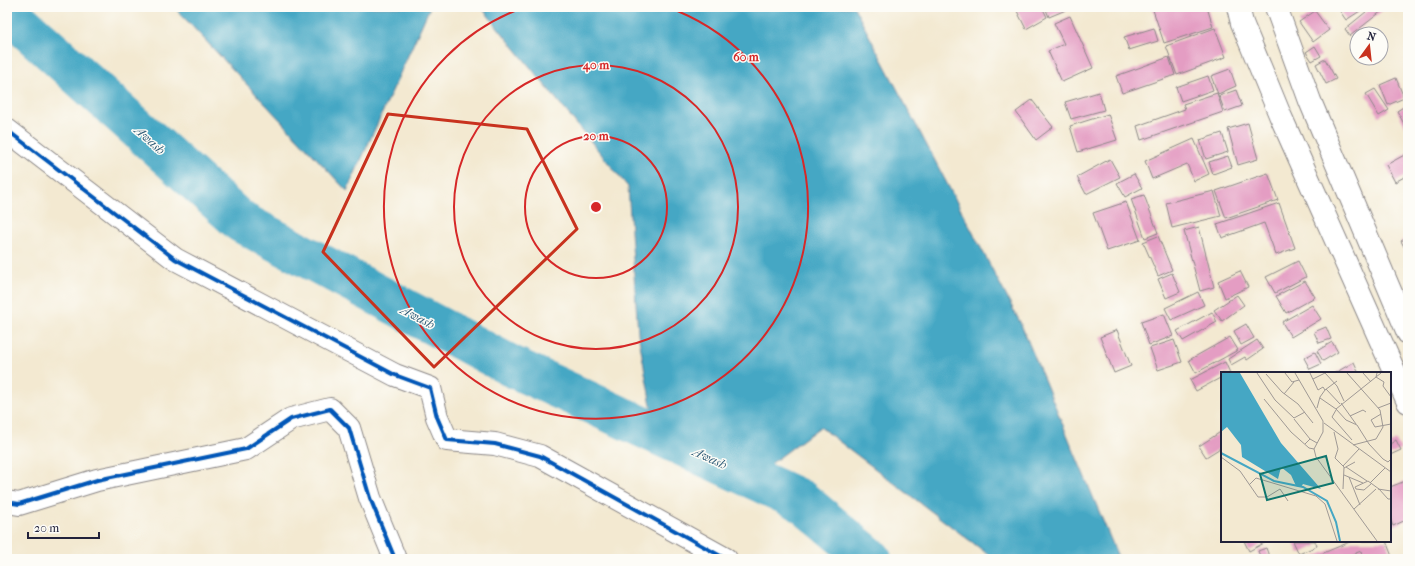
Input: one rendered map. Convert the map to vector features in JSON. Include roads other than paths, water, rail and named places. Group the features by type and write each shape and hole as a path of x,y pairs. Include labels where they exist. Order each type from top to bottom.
{"street":[{"path":"1238,7 1242,23 1280,115 1408,402"},
{"path":"1276,7 1310,101 1408,333"},
{"path":"1280,115 1310,101"},
{"path":"7,130 175,259 395,375 430,388 437,417 447,440 495,444 540,456 726,559"},
{"path":"7,502 19,504 97,480 246,448 291,419 330,409 349,428 370,498 395,559"}],"water":[{"path":"174,7 430,7 347,191"},
{"path":"481,7 854,7 1020,322 1119,559 994,559 820,427 752,478 656,433 638,333 628,187"}],"waterway":[{"name":"Awash","path":"7,11 241,222 511,366 800,500 871,559"}]}
